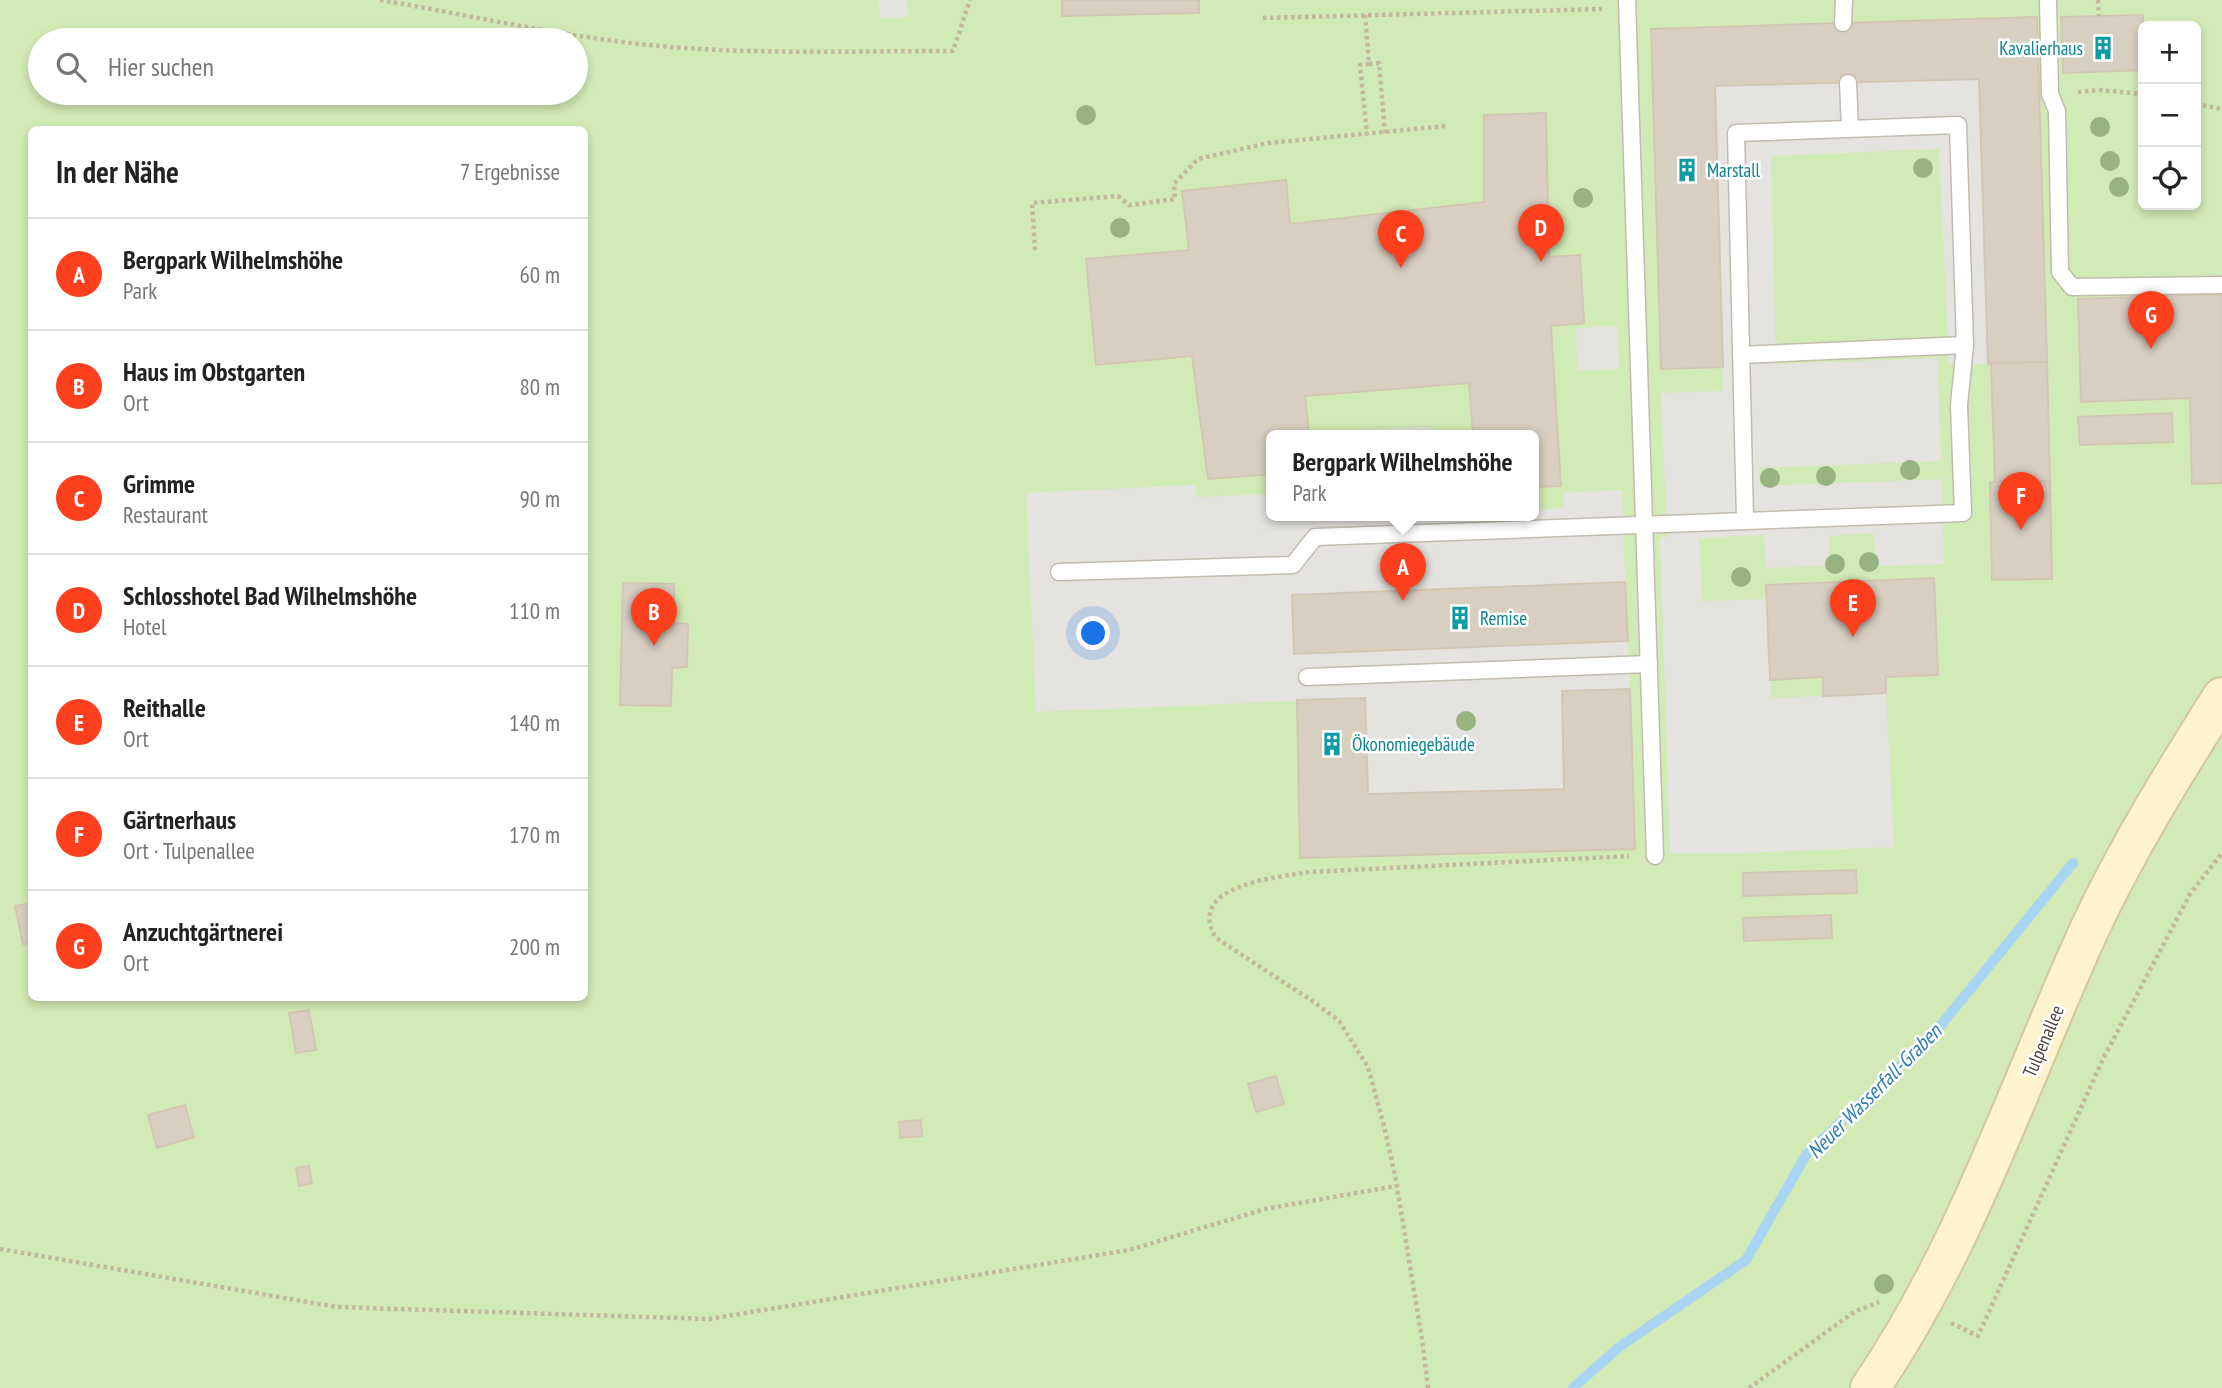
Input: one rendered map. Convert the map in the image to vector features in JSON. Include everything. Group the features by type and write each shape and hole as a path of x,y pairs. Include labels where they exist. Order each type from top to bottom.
{"main road":[{"name":"Tulpenallee","path":"1870,1388 1920,1308 2003,1138 2090,929 2126,855 2222,697"}],"lane":[{"path":"1843,23 1844,0"},
{"path":"2048,0 2050,94 2057,111 2060,272 2072,288 2222,285"},
{"path":"1628,4 1654,856"},
{"path":"1848,83 1850,128"},
{"path":"1059,572 1293,565 1315,537 1644,522 1745,520 1963,513 1959,405 1965,345 1958,125 1736,133 1745,520"},
{"path":"1741,355 1965,345"},
{"path":"1307,677 1649,664"}],"path":[{"path":"380,0 547,28"},
{"path":"588,35 648,45 755,51 953,51 970,0"},
{"path":"2098,0 2099,16"},
{"path":"1263,18 1628,4"},
{"path":"1365,15 1369,64"},
{"path":"1367,134 1360,65 1369,64 1379,63 1385,132"},
{"path":"2050,94 2099,90 2138,94"},
{"path":"2201,105 2222,109"},
{"path":"1035,250 1032,203 1118,196 1129,205 1175,199 1174,184 1198,159 1268,143 1446,126"},
{"path":"1749,1388 1854,1312 1893,1296 1978,1336 2102,1059 2190,894 2222,853"},
{"path":"1428,1388 1396,1186 1373,1081 1348,1031 1339,1021 1216,938 1211,929 1210,909 1223,894 1266,880 1310,872 1654,856"},
{"path":"0,1249 337,1307 709,1319 1129,1250 1265,1209 1396,1186"}],"green space":[{"path":"0,0 2222,0 2222,1388 0,1388"}],"shaded area":[{"path":"879,0 907,0 908,17 880,18"},
{"path":"1979,79 1988,364 1949,365 1939,149 1771,156 1776,364 1937,358 1941,461 1759,468 1760,486 1942,479 1944,564 1876,566 1873,533 1829,536 1830,566 1766,568 1764,535 1699,538 1702,601 1767,599 1771,698 1886,693 1894,847 1670,853 1660,538 1667,537 1661,393 1723,391 1715,86"},
{"path":"1617,326 1619,369 1577,371 1576,328"},
{"path":"1430,427 1430,430 1363,430"},
{"path":"1195,485 1196,497 1266,494 1266,521 1539,521 1539,510 1564,508 1563,493 1622,490 1625,582 1293,595 1294,654 1628,641 1630,689 1564,789 1368,794 1365,698 1036,712 1026,493"}],"building":[{"path":"1062,0 1199,0 1199,13 1062,16"},
{"name":"Kavalierhaus","path":"2143,15 2143,21 2138,21 2138,70 2063,73 2061,17"},
{"name":"Marstall","path":"2037,17 2047,362 1988,364 1979,79 1715,86 1723,367 1661,369 1651,29"},
{"path":"1546,113 1549,257 1580,255 1584,323 1551,326 1561,486 1539,487 1539,430 1473,430 1469,383 1305,396 1308,430 1266,430 1266,474 1208,479 1192,356 1096,365 1086,259 1189,250 1182,191 1286,180 1290,224 1484,202 1484,115"},
{"path":"2222,294 2222,483 2192,484 2190,398 2081,402 2078,299"},
{"path":"2047,362 2050,481 1995,482 1991,363"},
{"path":"2172,413 2173,442 2080,445 2078,417"},
{"path":"2050,481 2052,579 1992,580 1990,482"},
{"path":"1934,578 1938,675 1886,677 1886,693 1823,696 1823,677 1770,680 1766,585"},
{"name":"Remise","path":"1625,582 1628,641 1294,654 1292,595"},
{"path":"623,583 674,584 674,623 688,624 687,667 672,668 671,706 620,705"},
{"name":"Ökonomiegebäude","path":"1630,689 1635,849 1300,858 1297,700 1365,698 1368,794 1564,789 1562,691"},
{"path":"1856,870 1857,893 1743,896 1743,873"},
{"path":"28,904 28,943 23,944 15,906"},
{"path":"1831,915 1832,938 1744,941 1743,918"},
{"path":"309,1010 316,1050 296,1053 289,1013"},
{"path":"1276,1076 1284,1104 1256,1112 1248,1084"},
{"path":"185,1105 194,1137 157,1148 148,1115"},
{"path":"921,1120 922,1136 900,1138 899,1122"},
{"path":"309,1166 312,1183 299,1186 296,1168"}],"waterway":[{"name":"Neuer Wasserfall-Graben","path":"1573,1388 1618,1348 1746,1260 1806,1155 1932,1036 2073,863"}],"place":[{"name":"Kavalierhaus","path":"2103,48"},
{"name":"Marstall","path":"1687,170"},
{"name":"Schlosshotel Bad Wilhelmshöhe","path":"1541,262"},
{"name":"Grimme","path":"1401,268"},
{"name":"Anzuchtgärtnerei","path":"2151,349"},
{"name":"Gärtnerhaus","path":"2021,530"},
{"name":"Bergpark Wilhelmshöhe","path":"1403,601"},
{"name":"Remise","path":"1460,618"},
{"name":"Reithalle","path":"1853,637"},
{"name":"Haus im Obstgarten","path":"654,646"},
{"name":"Ökonomiegebäude","path":"1332,744"}]}
